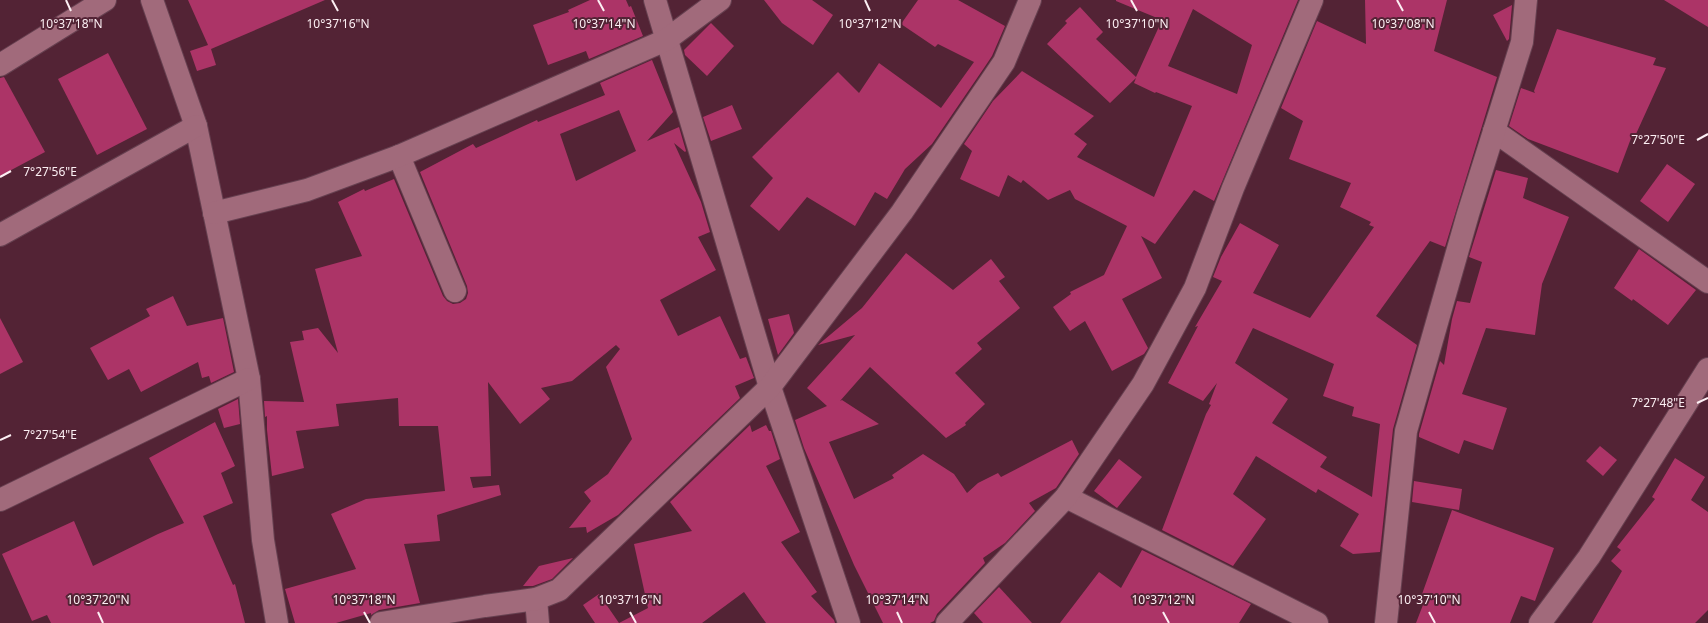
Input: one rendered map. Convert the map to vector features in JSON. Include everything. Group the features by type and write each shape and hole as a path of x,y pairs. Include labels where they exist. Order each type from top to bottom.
{"street":[{"path":"0,65 106,0"},
{"path":"152,0 196,126 249,379 263,540 276,623"},
{"path":"655,0 770,387 849,623"},
{"path":"214,213 307,190 399,156 666,40 720,0"},
{"path":"381,623 536,599 559,590 770,387 902,212 1004,62 1030,0"},
{"path":"947,623 1066,497 1143,384 1195,288 1233,188 1312,0"},
{"path":"1386,623 1406,430 1465,223 1522,42 1526,0"},
{"path":"0,234 196,126"},
{"path":"1494,131 1708,282"},
{"path":"399,156 455,290"},
{"path":"1540,623 1589,557 1708,369"},
{"path":"0,500 249,379"},
{"path":"1066,497 1317,623"},
{"path":"536,599 538,623"}],"building":[{"path":"188,0 325,0 211,49 216,65 197,71 190,51 208,45"},
{"path":"590,0 626,0 629,7 631,6 643,36 589,59 586,51 548,65 533,25 569,12 568,10"},
{"path":"764,0 812,0 833,15 813,45 782,23"},
{"path":"918,0 958,0 1005,26 992,56 932,144 905,169 887,199 875,192 855,226 807,197 779,231 750,206 773,178 752,157 838,72 859,93 879,63 941,108 974,62 938,44 935,47 901,24"},
{"path":"1298,0 1214,201 1194,190 1155,244 1141,236 1162,278 1122,299 1148,348 1144,354 1112,371 1085,321 1070,331 1053,307 1071,294 1070,292 1104,275 1127,226 1075,199 1070,190 1048,200 1023,180 1021,183 1008,175 999,197 960,179 972,151 964,144 993,101 1022,71 1094,116 1074,134 1087,144 1077,157 1154,197 1192,106 1155,93 1134,83 1136,78 1110,103 1047,44 1067,23 1065,21 1080,7 1103,32 1096,39 1136,77 1162,20 1116,1","holes":["1193,9 1252,45 1237,94 1168,66"]},
{"path":"1365,0 1447,0 1434,51 1497,77 1445,247 1430,241 1376,316 1417,345 1393,429 1380,552 1353,554 1340,546 1359,514 1318,489 1316,493 1256,456 1233,494 1266,519 1233,566 1162,530 1211,405 1209,404 1217,383 1203,401 1168,383 1198,326 1195,327 1222,281 1213,277 1221,257 1240,223 1279,245 1253,293 1310,318 1374,227 1369,225 1371,222 1340,207 1351,183 1289,159 1303,121 1281,108 1317,21 1366,44","holes":["1253,328 1334,364 1323,396 1354,407 1352,416 1380,424 1372,497 1320,467 1327,457 1272,423 1288,399 1235,363"]},
{"path":"1664,0 1708,0 1708,27"},
{"path":"1512,5 1509,39 1507,41 1493,15"},
{"path":"711,23 734,46 707,76 685,55 684,50"},
{"path":"1557,29 1656,58 1653,65 1666,68 1636,134 1633,133 1618,173 1528,139 1509,126 1521,88 1535,93 1534,91"},
{"path":"108,53 147,129 97,155 58,79"},
{"path":"652,60 673,112 647,141 679,127 686,151 674,143 701,202 710,232 698,237 716,270 660,300 678,336 720,316 740,359 746,357 754,378 735,386 740,398 618,515 587,533 586,527 569,528 591,501 584,492 608,474 632,439 606,367 620,349 616,345 572,381 541,388 550,399 520,424 488,382 491,476 470,477 473,488 499,485 501,495 437,515 440,541 404,544 420,603 379,610 371,615 371,613 336,623 295,623 285,589 356,569 331,514 366,499 445,491 438,426 399,426 398,398 336,404 339,426 296,431 304,468 272,476 264,401 304,402 290,342 304,340 302,331 318,328 338,353 315,269 362,256 338,202 364,189 365,191 394,179 443,296 453,304 460,303 466,299 468,293 467,286 420,172 473,144 476,148 537,120 538,122 605,95 600,83","holes":["619,110 636,151 576,181 560,134"]},
{"path":"4,77 45,152 0,176 0,78"},
{"path":"732,105 742,129 711,141 703,117"},
{"path":"1667,164 1695,184 1668,222 1640,201"},
{"path":"1496,170 1528,178 1523,198 1569,217 1542,284 1535,335 1486,328 1462,394 1507,408 1493,450 1464,440 1459,454 1419,437 1419,434 1440,361 1444,365 1457,301 1470,303 1482,262 1469,257"},
{"path":"1639,249 1696,290 1668,325 1633,299 1632,301 1614,288"},
{"path":"906,253 953,290 991,259 1005,277 999,281 1020,308 977,343 982,349 955,373 985,404 965,423 966,425 946,438 870,367 840,401 842,400 879,424 829,442 854,499 894,478 892,475 923,454 954,474 967,493 978,483 998,473 1001,477 1072,440 1079,454 1056,488 1029,503 1035,511 1005,543 983,558 985,563 937,614 934,621 930,623 883,623 854,565 804,448 795,420 827,406 807,388 855,335 818,345 862,308"},
{"path":"173,296 187,326 223,318 234,372 211,383 209,376 202,378 198,362 141,392 129,369 108,380 90,348 150,316 146,309"},
{"path":"789,314 794,333 778,355 768,319"},
{"path":"0,318 23,362 0,374"},
{"path":"238,399 240,424 224,428 218,409"},
{"path":"215,422 235,466 221,473 233,503 203,516 233,585 235,584 245,623 51,623 47,615 32,621 2,554 74,521 93,566 184,523 149,458"},
{"path":"750,425 752,432 766,425 769,431 771,431 780,459 766,466 800,532 781,542 817,592 811,596 835,623 766,623 744,592 702,623 619,623 648,608 634,544 692,531 670,502"},
{"path":"1600,446 1617,460 1603,476 1586,461"},
{"path":"1675,458 1705,477 1691,500 1708,512 1708,610 1695,623 1592,623 1622,571 1611,561 1621,550 1617,547 1655,499 1652,497"},
{"path":"1119,459 1142,477 1117,508 1094,491"},
{"path":"1414,481 1462,489 1459,510 1412,502"},
{"path":"1452,510 1554,548 1535,601 1521,596 1510,623 1416,623 1426,597 1421,597"},
{"path":"1142,550 1251,604 1239,623 1060,623 1099,572 1121,588"},
{"path":"573,558 552,579 533,586 523,586 539,566"},
{"path":"999,587 1032,623 983,623 974,613"},
{"path":"599,594 619,623 595,623 583,605"}]}
